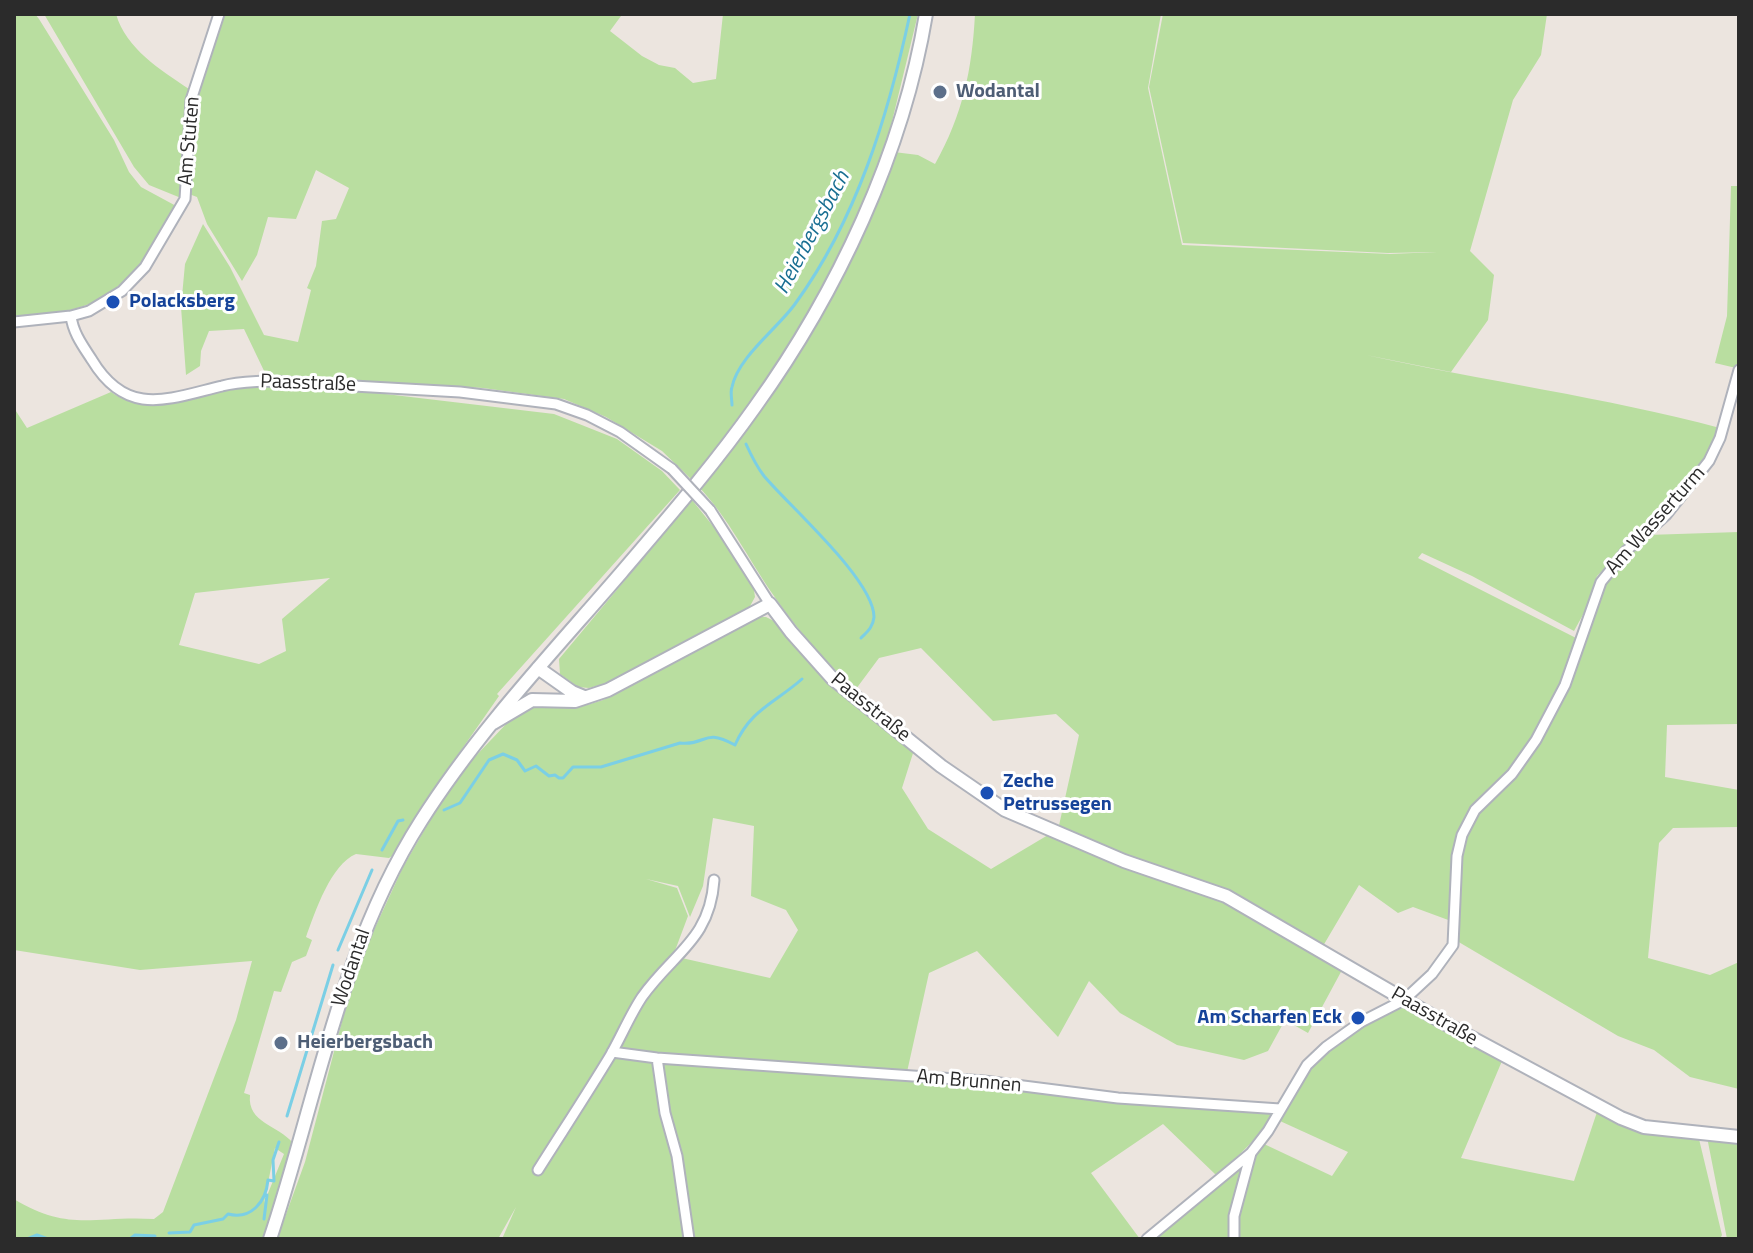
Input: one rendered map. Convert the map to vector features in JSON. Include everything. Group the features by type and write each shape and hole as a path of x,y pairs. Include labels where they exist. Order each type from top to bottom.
{"street":[{"name":"Am Stuten","path":"14,322 89,311 122,291 145,267 185,199 191,100 219,14"},
{"name":"Wodantal","path":"270,1239 303,1136 339,1004 372,911 427,812 493,723 638,553 755,408 808,326 841,265 895,141 926,14"},
{"name":"Paasstraße","path":"71,316 78,338 102,377 112,388 129,397 158,401 176,399 237,382 265,381 513,397 556,404 587,415 640,444 672,469 710,510 770,604 832,678 941,766 1005,810 1124,861 1226,896 1404,1000 1621,1118 1644,1127 1739,1137"},
{"name":"Am Wasserturm","path":"1251,1153 1307,1065 1361,1022 1404,1000 1432,974 1453,945 1457,856 1468,822 1475,810 1512,774 1536,740 1565,685 1601,582 1626,551 1666,515 1709,461 1720,438 1739,370"},
{"name":"Wodantal","path":"493,723 532,700 575,701 608,690 770,604"},
{"path":"538,668 584,697"},
{"path":"528,679 553,699"},
{"path":"538,1170 642,998 672,961 686,951 699,932 712,902 714,880"},
{"name":"Am Brunnen","path":"612,1052 657,1058 984,1081 1118,1098 1280,1109"},
{"path":"657,1058 665,1113 677,1156 689,1239"},
{"path":"1147,1239 1251,1153"},
{"path":"1234,1239 1234,1216 1251,1153"}],"green space":[{"path":"14,14 35,14 114,140 129,172 141,187 178,207 146,256 121,284 106,295 70,310 14,316"},
{"path":"44,14 116,14 136,48 189,89 181,198 149,185 134,167"},
{"path":"224,14 619,14 621,16 610,31 642,56 659,65 675,68 693,83 716,79 723,14 918,14 888,138 855,230 831,278 753,403 692,480 662,451 606,417 564,399 483,388 266,375 244,329 209,331 201,351 200,366 186,375 181,307 185,264 203,224 230,267 264,335 298,342 311,290 307,288 316,266 322,221 336,219 349,188 316,170 296,219 268,217 257,255 242,281 207,224 197,197 189,194 196,94"},
{"path":"975,14 1161,14 1148,88 1182,245 1390,254 1437,252 1388,253 1183,243 1149,87 1163,14 1547,14 1541,55 1513,100 1470,251 1494,275 1488,320 1451,372 1632,407 1720,428 1707,458 1665,511 1597,576 1585,611 1574,631 1472,576 1422,553 1418,558 1578,639 1558,691 1533,739 1511,769 1465,820 1458,838 1451,921 1413,907 1398,913 1359,885 1323,946 1224,892 1058,830 1079,735 1056,714 993,721 921,648 879,658 856,689 822,657 792,621 729,525 697,485 766,402 894,152 918,155 935,164 959,109 971,54"},
{"path":"1731,186 1739,186 1739,357 1736,368 1715,363 1727,316"},
{"path":"264,383 318,386 554,414 617,439 662,471 680,490 497,694 499,696 420,809 392,856 356,854 347,859 332,878 306,937 312,940 306,956 292,962 281,992 274,991 244,1093 250,1095 250,1104 258,1118 293,1143 263,1239 14,1239 14,1199 51,1216 67,1219 154,1219 163,1212 236,1020 252,961 140,970 14,950 14,408 27,428 111,392 125,400 153,404 225,386","holes":["330,578 282,619 286,651 259,664 179,645 195,593","275,1148 284,1154 264,1203"]},
{"path":"692,500 725,541 754,590 755,597 749,608 607,683 589,688 578,687 560,674 559,659"},
{"path":"1739,532 1739,724 1667,725 1665,777 1739,790 1739,827 1673,828 1659,843 1648,958 1710,975 1739,962 1739,1089 1690,1077 1654,1050 1618,1036 1457,941 1459,857 1465,836 1477,811 1539,742 1603,584 1647,535"},
{"path":"759,617 766,617 776,622 825,678 914,750 902,788 928,829 991,869 1048,835 1137,871 1227,901 1342,970 1308,1033 1285,1020 1268,1051 1244,1060 1177,1045 1120,1013 1089,981 1058,1037 977,951 929,973 907,1072 1275,1113 1248,1146 1216,1175 1163,1124 1091,1173 1140,1239 502,1239 516,1207 498,1239 277,1239 305,1162 346,1006 367,945 403,867 436,810 469,763 509,721 528,708 587,705 603,700","holes":["713,818 754,826 751,896 786,910 798,930 770,978 673,956 688,916 677,888 646,879 678,886 690,917 703,886"]},
{"path":"1399,1008 1405,1008 1502,1061 1461,1158 1574,1181 1598,1109 1699,1139 1722,1235 1720,1239 1237,1239 1242,1189 1251,1165 1264,1144 1332,1176 1348,1152 1280,1121 1303,1077 1326,1052 1349,1035"},
{"path":"1707,1137 1739,1139 1739,1239 1727,1239"},
{"path":"1239,1166 1243,1169 1232,1239 1153,1239"}],"waterway":[{"name":"Heierbergsbach","path":"732,405 731,389 742,365 795,304 817,271 853,202 880,128 910,14"},
{"name":"Heierbergsbach","path":"746,444 764,476 846,564 860,584 874,617 861,638"},
{"name":"Heierbergsbach","path":"444,810 460,803 489,760 503,754 517,760 525,771 536,766 549,776 563,778 573,767 601,767 710,737 735,745 756,715 802,679"},
{"path":"382,850 398,821 403,820"},
{"name":"Heierbergsbach","path":"338,950 372,870"},
{"path":"287,1116 333,965"},
{"path":"169,1233 190,1232 194,1225 223,1219 228,1214 244,1214 256,1208 268,1180 274,1181 273,1160 279,1142"},
{"path":"264,1219 267,1195"},
{"path":"27,1239 37,1235 48,1239"},
{"path":"130,1239 135,1235 155,1236"}],"place":[{"name":"Wodantal","path":"940,92"},
{"name":"Polacksberg","path":"113,302"},
{"name":"Zeche Petrussegen","path":"987,793"},
{"name":"Am Scharfen Eck","path":"1358,1018"},
{"name":"Heierbergsbach","path":"281,1043"}]}
